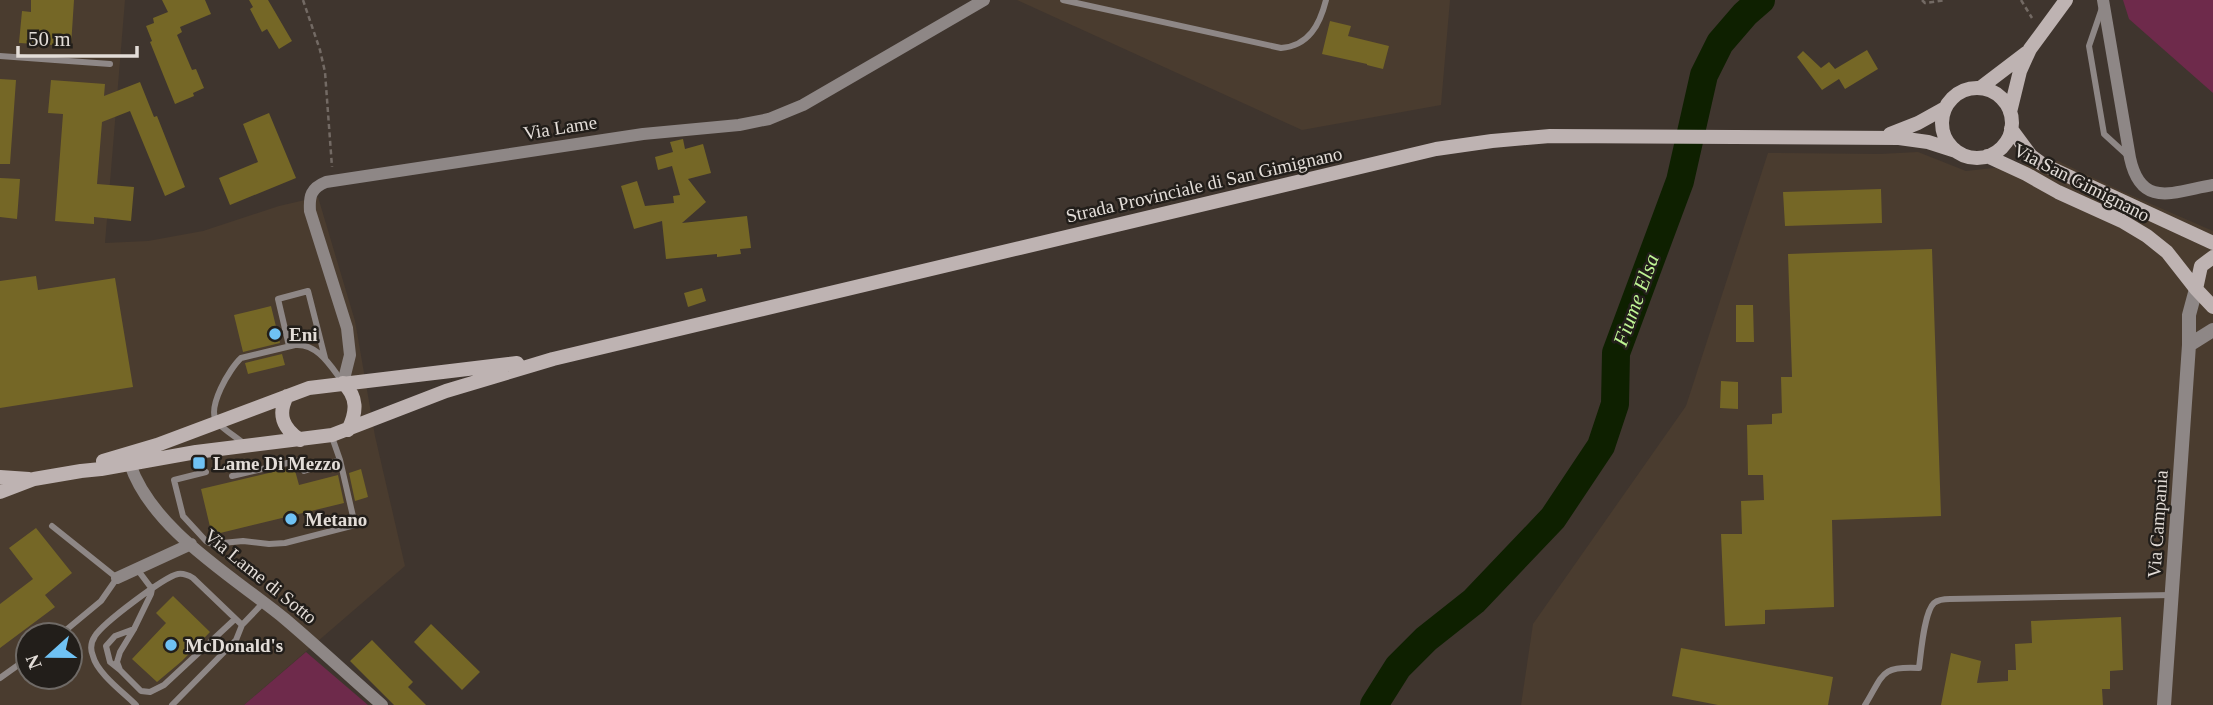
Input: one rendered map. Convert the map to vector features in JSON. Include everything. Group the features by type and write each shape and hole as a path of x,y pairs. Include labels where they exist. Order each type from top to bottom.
{"main road":[{"name":"Via San Gimignano","path":"1980,88 2029,49 2066,0"},
{"name":"Via San Gimignano","path":"1956,151 1977,158 1987,156 2003,146 2011,129 2010,112 2020,71 2029,49"},
{"name":"Via San Gimignano","path":"1945,108 1959,93 1980,88 1998,96 2006,103 2010,112"},
{"name":"Strada Provinciale di San Gimignano","path":"1875,138 1904,130 1945,108"},
{"path":"1945,108 1943,132 1956,151"},
{"name":"Via San Gimignano","path":"2011,129 2031,156 2042,164 2213,243"},
{"name":"Strada Provinciale di San Gimignano","path":"0,492 34,479 332,435 446,391 553,359 1383,161 1472,144 1550,136 1875,138 1921,140 1956,151"},
{"name":"Via San Gimignano","path":"1987,156 2144,233 2167,252 2213,307"},
{"path":"2196,289 2201,266 2213,257"},
{"name":"Strada Provinciale di San Gimignano","path":"81,471 309,388 553,359"},
{"path":"343,383 352,393 355,402 354,416 348,430"},
{"path":"287,396 281,409 282,420 289,432 299,440"},
{"name":"Strada Provinciale di San Gimignano","path":"0,477 34,479"}],"street":[{"name":"Via Lame","path":"334,181 643,134 739,125 769,119 796,108 984,0"},
{"path":"2104,1 2130,158 2136,178 2144,188 2162,194 2213,185"},
{"path":"334,181 323,183 314,189 310,195 310,205 313,225 347,328 350,355 343,383"},
{"name":"Via Campania","path":"2164,705 2189,314 2196,289"},
{"path":"2189,345 2213,330"},
{"name":"Via Lame di Sotto","path":"130,464 142,490 176,530 264,602 382,705"},
{"path":"117,578 191,544"}],"lane":[{"path":"1063,0 1095,3 1281,48 1293,47 1315,30 1326,0"},
{"path":"2104,1 2089,46 2104,134 2130,158"},
{"path":"0,56 110,64"},
{"path":"289,346 278,299 308,291 325,359"},
{"path":"246,446 218,422 214,411 216,399 238,360 299,344 308,346 325,359 343,383"},
{"path":"206,471 174,480 183,516 206,541 214,544 243,541 285,543 355,525 332,435"},
{"path":"232,476 300,460 304,471 340,460"},
{"path":"176,530 183,516"},
{"path":"52,526 117,578 101,601 77,621"},
{"path":"120,670 118,656 150,598 152,589 137,569"},
{"path":"136,705 94,661 91,646 101,628 152,589 174,575 186,574 242,625"},
{"path":"1865,705 1887,671 1897,666 1919,667 1928,615 1937,601 2172,595"},
{"path":"172,705 236,640 242,625 264,602"},
{"path":"134,629 115,636 107,643 106,653 110,662 141,691 156,690 235,618"},
{"path":"225,628 236,640"}],"path":[{"path":"303,0 326,72 334,181"},
{"path":"1922,0 1925,3 1946,0"},
{"path":"2021,0 2042,33"}],"shaded area":[{"path":"0,0 125,0 105,243 148,241 203,231 279,206 318,197 355,321 375,436 405,566 244,705 0,705"},
{"path":"1017,0 1450,0 1441,105 1302,130"},
{"path":"2123,0 2213,0 2213,93 2129,19"},
{"path":"1918,152 1966,171 2058,161 2213,231 2213,705 1521,705 1533,624 1686,406 1768,153"},
{"path":"306,652 368,705 244,705"}],"building":[{"path":"31,0 74,0 71,46 19,43 22,11 31,12"},
{"path":"162,0 205,0 211,14 180,27 182,32 177,35 192,70 196,69 204,88 193,93 194,96 175,104 146,26 154,23 153,18 168,12"},
{"path":"249,0 268,0 292,41 279,49 267,29 262,32 250,9 253,7"},
{"path":"1330,21 1351,26 1348,36 1389,46 1383,69 1322,54"},
{"path":"1867,50 1878,69 1845,89 1839,79 1822,90 1797,57 1803,51 1821,68 1829,62 1835,69"},
{"path":"0,79 16,80 10,164 0,164"},
{"path":"51,80 105,84 104,96 140,82 154,117 157,116 185,187 165,196 130,111 102,122 97,184 134,187 131,221 94,217 94,224 55,221 63,114 48,113"},
{"path":"269,113 296,178 230,205 219,178 258,162 243,124"},
{"path":"683,139 685,149 703,144 711,173 688,179 706,202 682,223 747,216 751,248 740,249 741,254 666,259 662,221 634,229 621,186 637,181 645,206 674,203 673,196 680,195 672,166 658,170 655,157 673,152 670,142"},
{"path":"0,178 20,179 17,219 0,217"},
{"path":"1881,189 1882,223 1785,226 1783,192"},
{"path":"1932,249 1941,516 1832,520 1834,607 1765,610 1765,624 1725,626 1721,534 1742,534 1741,501 1764,500 1763,475 1748,475 1747,425 1772,424 1772,414 1782,413 1781,377 1792,377 1788,254"},
{"path":"36,276 38,290 115,278 133,387 0,408 0,281"},
{"path":"702,288 706,301 688,307 684,293"},
{"path":"1736,305 1753,305 1754,342 1736,342"},
{"path":"271,306 280,343 243,352 234,315"},
{"path":"282,354 285,365 248,374 245,363"},
{"path":"1721,381 1738,382 1738,409 1720,408"},
{"path":"294,467 299,485 338,475 344,503 212,535 201,489"},
{"path":"361,469 368,497 355,501 349,473"},
{"path":"36,528 72,573 45,595 55,607 36,621 14,621 14,638 0,648 0,604 33,579 9,548"},
{"name":"McDonald's","path":"173,596 210,632 157,682 132,659 166,623 156,613"},
{"path":"2121,617 2123,670 2110,671 2110,689 2102,689 2103,705 1941,705 1951,653 1981,661 1977,683 2008,681 2008,670 2016,670 2015,644 2032,643 2031,621"},
{"path":"431,624 480,672 462,690 414,642"},
{"path":"372,640 413,682 408,687 426,705 394,705 350,661"},
{"path":"1681,648 1833,677 1828,705 1718,705 1672,696"}],"waterway":[{"name":"Fiume Elsa","path":"1374,705 1398,667 1426,639 1474,601 1553,518 1601,446 1615,404 1616,353 1680,181 1704,75 1720,43 1761,0"}],"place":[{"name":"Eni","path":"275,334"},
{"name":"Lame Di Mezzo","path":"199,463"},
{"name":"Metano","path":"291,519"},
{"name":"McDonald's","path":"171,645"}]}
